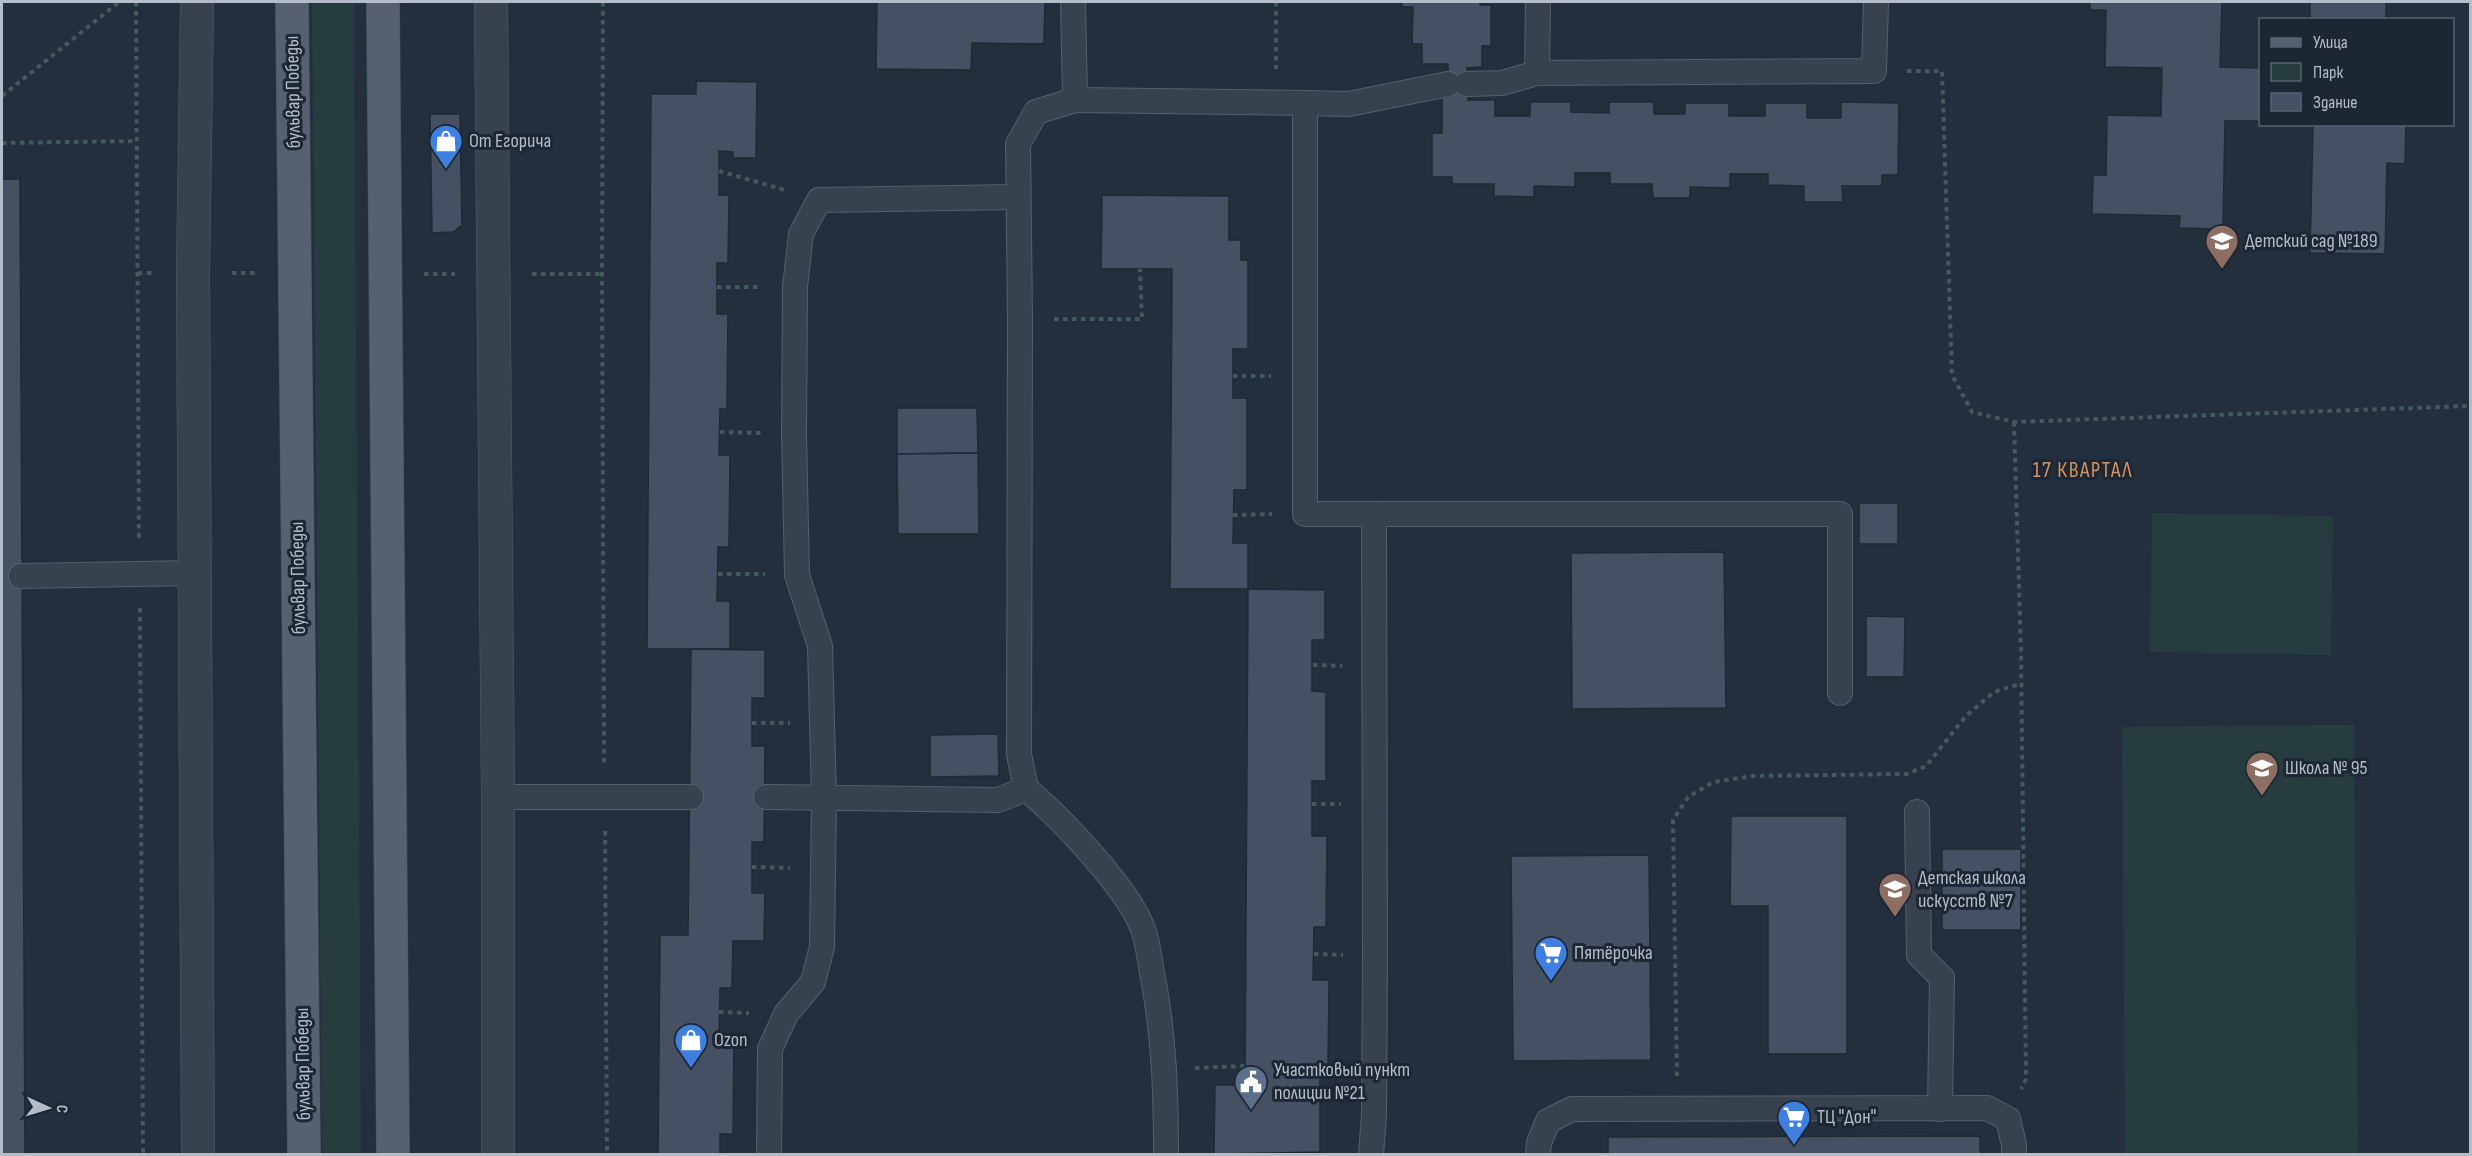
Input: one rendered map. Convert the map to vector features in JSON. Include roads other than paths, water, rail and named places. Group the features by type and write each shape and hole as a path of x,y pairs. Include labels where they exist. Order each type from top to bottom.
{"main road":[{"name":"бульвар Победы","path":"292,2 304,1155"},
{"path":"382,2 393,1155"}],"street":[{"path":"197,2 193,273 198,1155"},
{"path":"491,2 498,796 498,1155"}],"lane":[{"path":"1073,2 1075,100"},
{"path":"1537,74 1538,2"},
{"path":"1166,1155 1166,1070 1159,1007 1144,931 1125,894 1051,809 1026,789 1019,754 1018,144 1036,112 1075,100 1349,104 1458,84 1502,83 1537,74 1874,71 1876,2"},
{"path":"1305,103 1305,514 1840,514 1840,693"},
{"path":"769,1155 770,1048 786,1014 813,982 822,947 824,797 820,646 797,574 794,433 795,287 801,234 819,200 1017,197"},
{"path":"1371,1155 1374,1115 1375,956 1374,514"},
{"path":"21,576 195,573"},
{"path":"766,797 998,800 1026,789"},
{"path":"498,796 691,797"},
{"path":"1917,812 1919,954 1942,978 1940,1109"},
{"path":"1538,1155 1539,1143 1548,1121 1572,1109 1987,1108 2008,1119 2014,1155"}],"place":[{"name":"От Егорича","path":"446,170"},
{"name":"Детский сад №189","path":"2222,270"},
{"name":"Школа № 95","path":"2262,797"},
{"name":"Детская школа искусств №7","path":"1895,918"},
{"name":"Пятёрочка","path":"1551,982"},
{"name":"Ozon","path":"691,1069"},
{"name":"Участковый пункт полиции №21","path":"1251,1111"},
{"name":"ТЦ \"Дон\"","path":"1794,1146"}],"district":[{"name":"17 КВАРТАЛ","path":"2083,470"}]}
